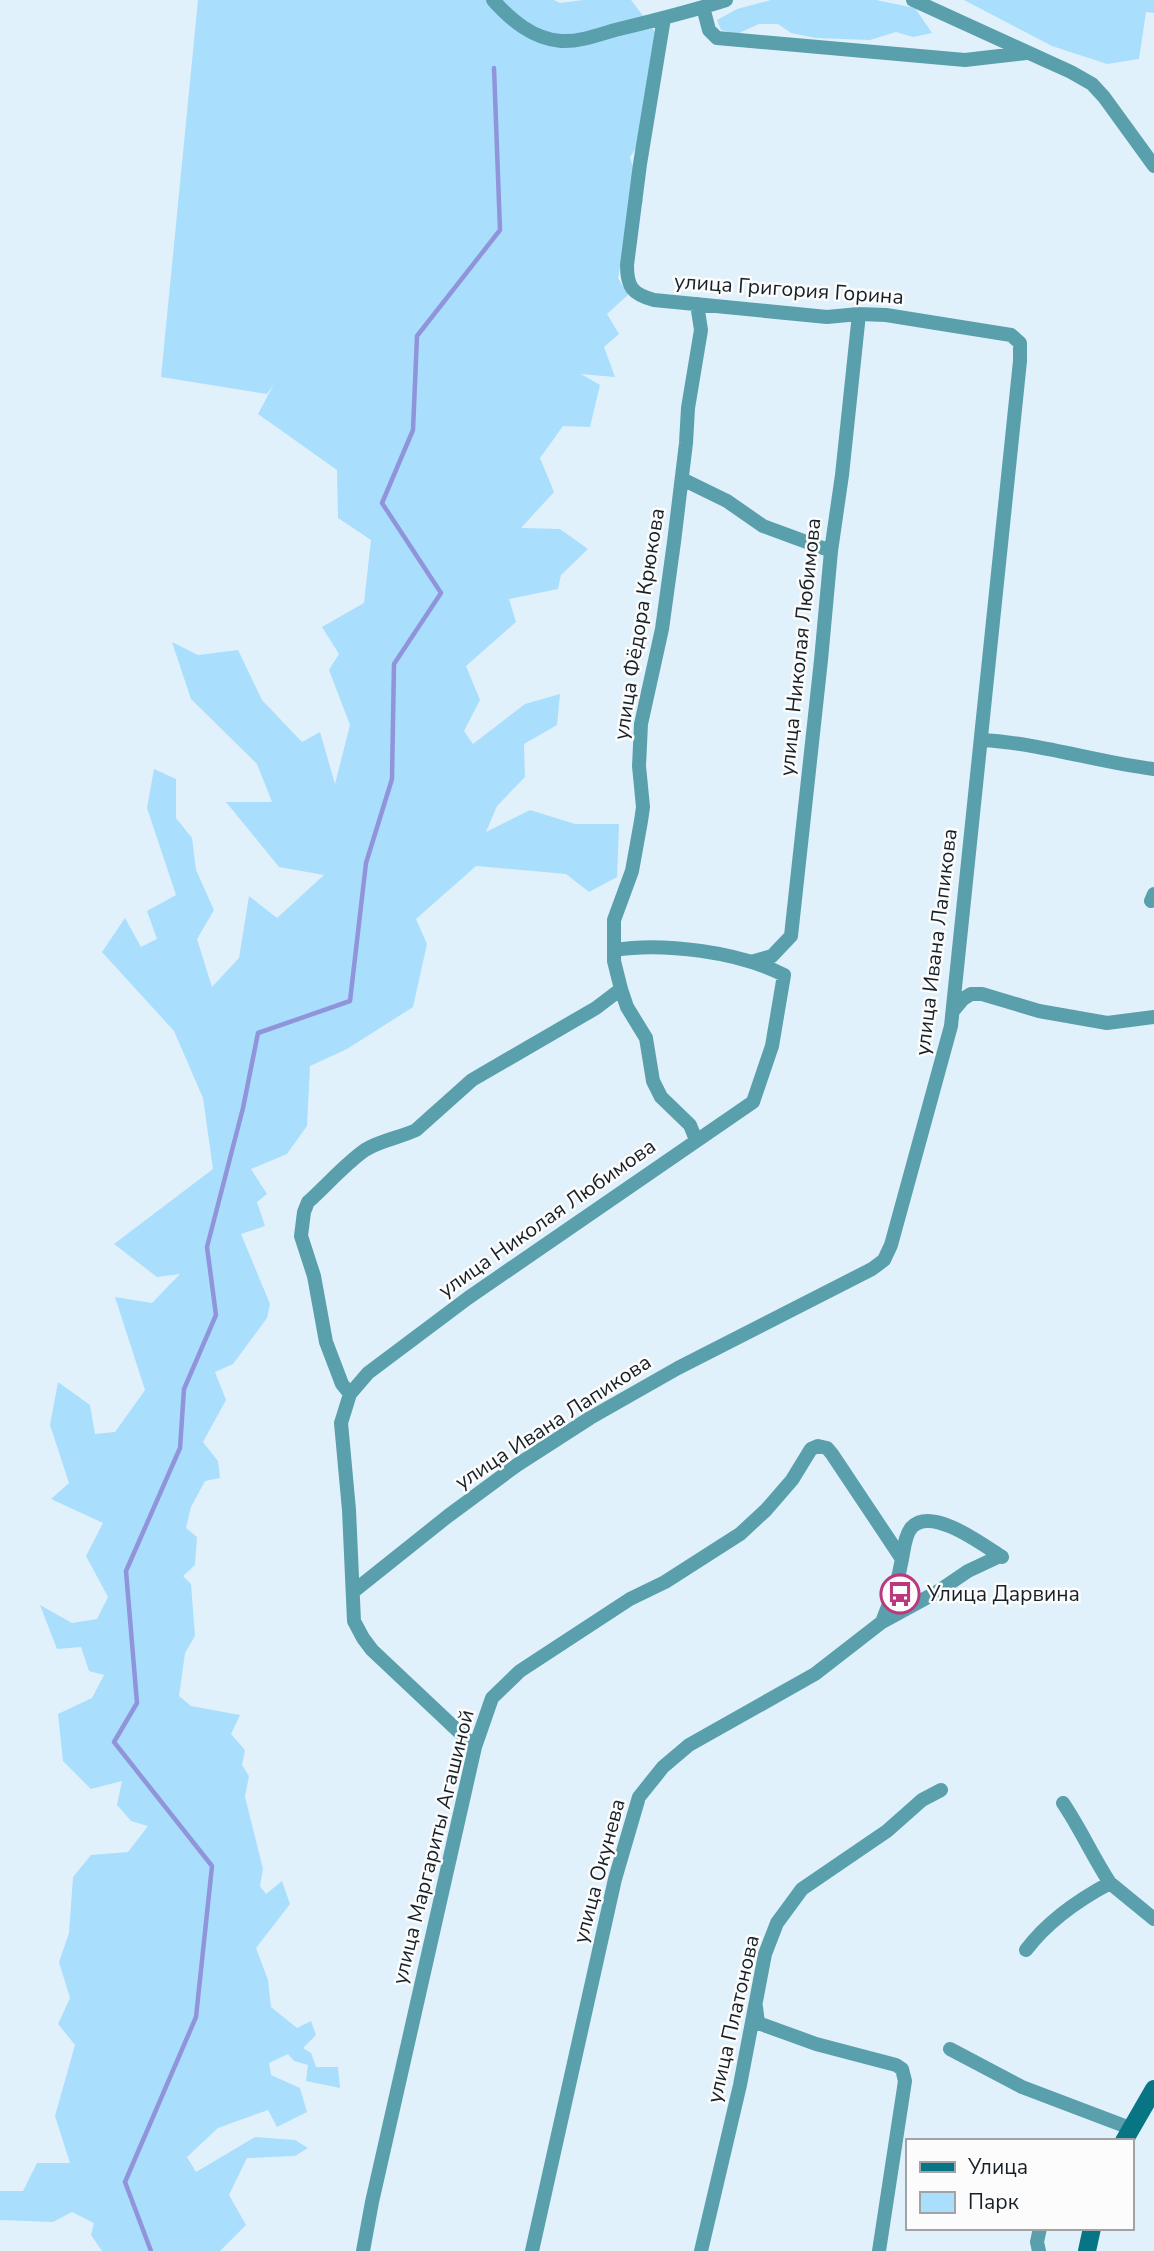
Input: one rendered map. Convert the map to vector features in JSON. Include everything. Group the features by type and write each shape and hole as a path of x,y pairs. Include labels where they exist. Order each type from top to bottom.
{"main road":[{"path":"1127,2134 1154,2089"},
{"path":"1087,2251 1092,2230"}],"street":[{"path":"493,0 522,27 561,41 582,39 726,0"},
{"path":"913,0 1092,84 1154,166"},
{"path":"703,7 712,35 725,39 965,60 1026,53"},
{"name":"улица Григория Горина","path":"664,18 627,265 627,281 634,291 654,300 827,317 886,315 1011,335"},
{"name":"улица Фёдора Крюкова","path":"696,1140 693,1130 667,1104 653,1081 646,1038 627,1007 614,961 614,919 632,871 643,807 639,766 641,724 662,629 682,479 688,408 701,330 697,304"},
{"name":"улица Николая Любимова","path":"750,962 772,956 790,936 859,314"},
{"name":"улица Ивана Лапикова","path":"354,1591 477,1494 590,1418 631,1393 872,1269 884,1260 891,1245 948,1043 1020,362 1020,343 1011,335"},
{"path":"682,479 727,501 763,527 831,551"},
{"path":"982,740 1011,741 1154,769"},
{"path":"614,950 675,947 750,962"},
{"name":"улица Николая Любимова","path":"350,1394 368,1373 468,1298 753,1102 772,1046 784,975 750,962"},
{"path":"957,967 960,981 965,987 1040,1010 1107,1023 1154,1017"},
{"path":"475,1747 367,1644 354,1621 341,1423 350,1394 342,1384 326,1342 314,1276 301,1236 304,1212 308,1202 364,1151 416,1130 472,1080 596,1008 621,989"},
{"path":"952,1011 971,994 982,994"},
{"name":"улица Маргариты Агашиной","path":"363,2251 475,1747 492,1698 520,1671 630,1599 665,1582 740,1534 766,1510 792,1480 811,1449 818,1446 827,1448 832,1454 902,1559"},
{"name":"улица Окунева","path":"532,2251 615,1879 639,1797 663,1767 689,1745 815,1674 882,1622 937,1592 968,1571 1001,1556 960,1532 932,1520 921,1521 912,1527 902,1559"},
{"path":"882,1622 897,1583 902,1559"},
{"name":"улица Платонова","path":"701,2251 765,1954 777,1923 802,1889 887,1831 922,1800 941,1790"},
{"path":"1063,1803 1110,1883 1154,1919"},
{"path":"1026,1950 1054,1919 1085,1896 1110,1883"},
{"path":"756,1998 758,2023 816,2044 902,2069 905,2081 902,2107 879,2251"},
{"path":"743,2065 756,2027 766,2026"},
{"path":"950,2049 1022,2087 1127,2134"},
{"path":"1039,2251 1037,2242 1040,2230"}],"green space":[{"path":"198,0 554,0 560,3 631,0 666,46 646,134 630,157 643,202 629,221 618,278 628,295 607,314 619,334 604,347 615,377 581,374 600,385 590,427 563,426 540,458 554,492 521,528 560,529 588,549 561,575 558,589 509,599 516,622 466,666 480,700 464,731 473,744 525,704 560,694 557,725 524,744 525,777 497,806 486,832 530,810 575,824 619,824 617,877 589,892 566,874 476,866 416,919 427,944 413,1007 347,1049 310,1066 307,1126 287,1154 251,1169 267,1194 257,1202 265,1226 241,1234 270,1304 267,1318 233,1364 215,1372 226,1400 203,1442 218,1461 220,1478 205,1481 191,1507 186,1528 197,1537 195,1565 183,1576 191,1584 195,1636 185,1653 179,1696 191,1706 240,1715 231,1734 245,1750 242,1765 249,1776 245,1797 263,1869 260,1886 266,1894 282,1881 290,1904 256,1948 268,1980 271,2007 297,2028 311,2021 316,2035 303,2048 311,2053 316,2067 338,2067 340,2088 306,2081 308,2065 294,2061 288,2054 269,2063 271,2075 300,2088 307,2112 277,2127 268,2110 218,2128 187,2157 196,2172 255,2137 295,2140 308,2148 295,2156 247,2158 229,2195 246,2225 220,2251 102,2251 91,2235 94,2223 72,2212 53,2222 0,2220 0,2191 23,2191 37,2163 70,2163 55,2116 75,2045 58,2024 70,1998 59,1962 69,1933 73,1877 91,1855 128,1852 148,1826 131,1821 117,1805 122,1781 91,1789 63,1761 58,1714 92,1698 104,1675 89,1671 81,1647 57,1649 40,1605 72,1623 97,1619 108,1597 86,1556 103,1523 51,1499 69,1483 50,1425 58,1382 90,1405 95,1434 115,1432 145,1390 115,1297 152,1303 180,1274 157,1277 114,1244 213,1169 203,1098 174,1031 102,952 125,918 141,947 157,939 147,911 176,895 147,808 154,769 176,779 176,818 192,838 196,870 214,910 197,939 212,987 239,958 249,896 277,918 324,875 279,867 226,802 272,802 257,764 191,699 172,642 198,655 238,650 262,700 302,742 320,732 335,784 350,725 329,670 339,654 322,627 364,603 371,540 338,518 337,470 258,414 274,384 267,394 161,377"},
{"path":"771,0 876,0 915,8 932,33 913,37 896,32 870,40 816,38 791,33 778,24 759,24 737,34 721,30 717,20 737,9"},
{"path":"964,0 1154,0 1154,13 1146,12 1139,59 1107,64 1052,46"}],"waterway":[{"path":"151,2251 125,2182 196,2017 212,1866 114,1742 137,1703 126,1571 180,1448 184,1389 216,1315 207,1247 243,1108 258,1033 350,1001 366,863 392,779 394,664 441,593 382,503 413,430 417,336 500,230 494,68"}],"place":[{"name":"Улица Дарвина","path":"900,1594"}]}
